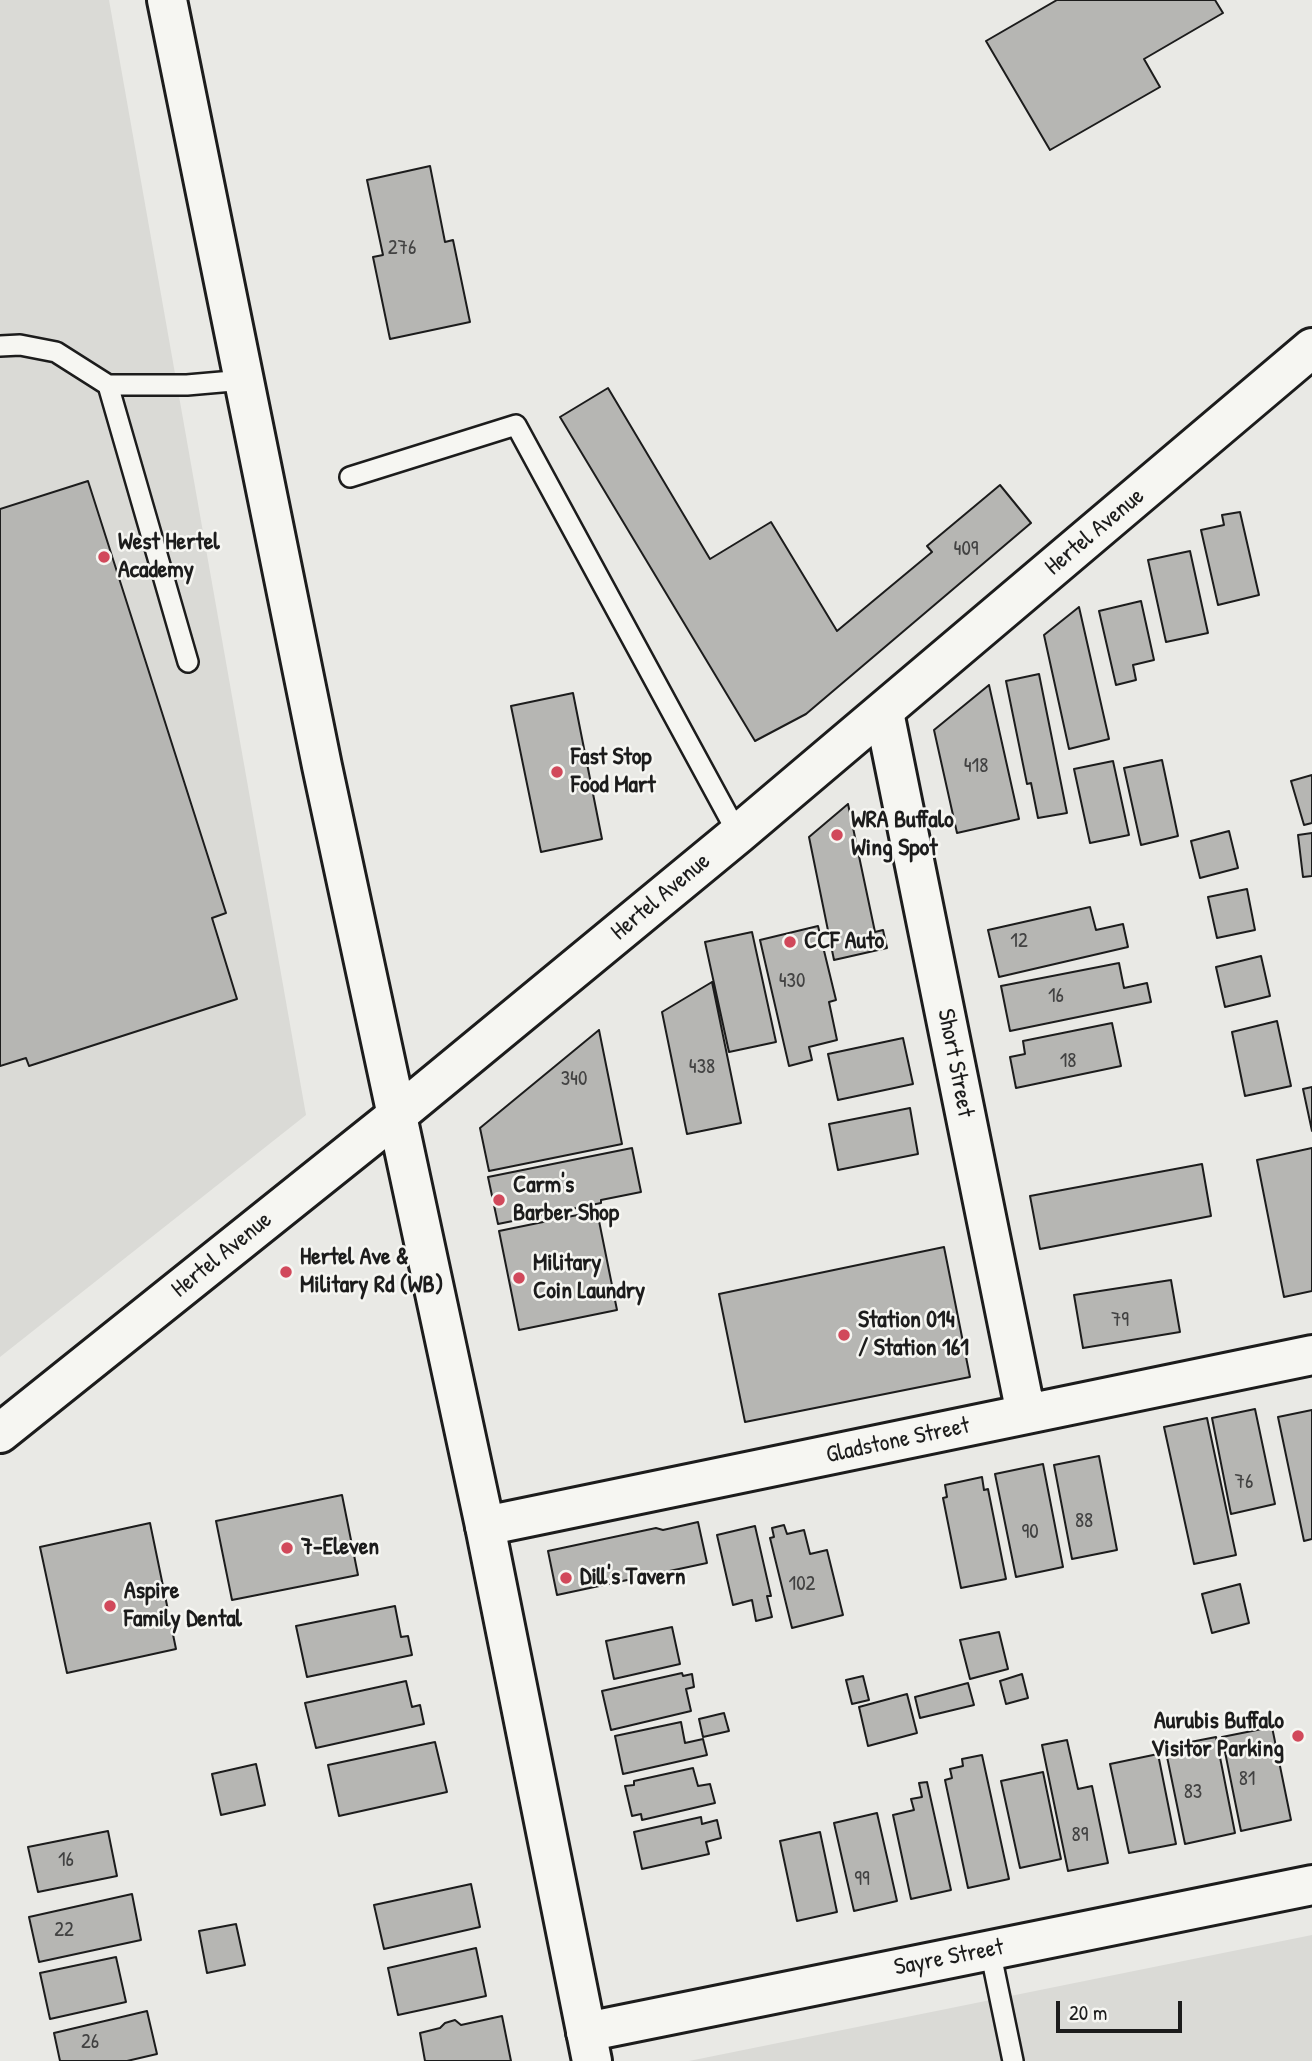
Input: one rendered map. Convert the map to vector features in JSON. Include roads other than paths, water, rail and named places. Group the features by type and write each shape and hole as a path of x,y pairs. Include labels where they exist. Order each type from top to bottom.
{"street":[{"path":"167,0 322,766 485,1526 589,2046"},
{"name":"Hertel Avenue","path":"0,1433 396,1116 738,834 1312,348"},
{"name":"Short Street","path":"884,712 1027,1414"},
{"name":"Gladstone Street","path":"485,1526 1312,1355"},
{"name":"Sayre Street","path":"589,2046 990,1950 1312,1885"}],"lane":[{"path":"0,346 20,345 56,352 108,384 187,385 244,380"},
{"path":"108,384 188,662"},
{"path":"350,477 516,425 738,834"},
{"path":"990,1950 1013,2061"}],"place":[{"name":"West Hertel Academy","path":"104,557"},
{"name":"Fast Stop Food Mart","path":"557,772"},
{"name":"WRA Buffalo Wing Spot","path":"837,835"},
{"name":"CCF Auto","path":"790,942"},
{"name":"Carm's Barber Shop","path":"499,1200"},
{"name":"Hertel Ave & Military Rd (WB)","path":"286,1272"},
{"name":"Military Coin Laundry","path":"519,1278"},
{"name":"Station 014 / Station 161","path":"844,1335"},
{"name":"7-Eleven","path":"287,1548"},
{"name":"Dill's Tavern","path":"566,1578"},
{"name":"Aspire Family Dental","path":"110,1606"},
{"name":"Aurubis Buffalo Visitor Parking","path":"1298,1736"}]}
